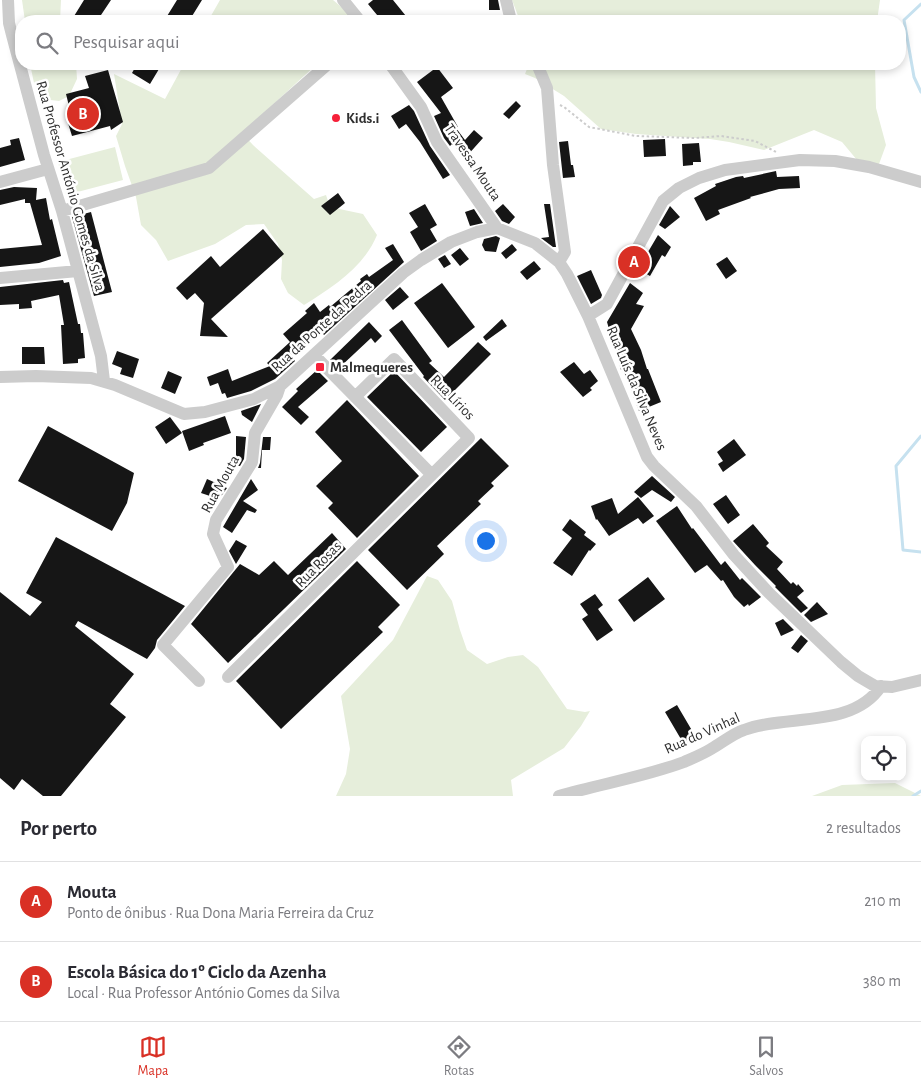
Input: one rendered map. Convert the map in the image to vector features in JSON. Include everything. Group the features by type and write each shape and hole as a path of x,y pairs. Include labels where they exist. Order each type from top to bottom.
{"street":[{"name":"Rua Professor António Gomes da Silva","path":"8,0 10,29 15,47"},
{"path":"343,0 355,15"},
{"path":"506,0 510,15"},
{"name":"Rua Professor António Gomes da Silva","path":"21,70 101,356 104,381"},
{"path":"62,212 209,168 321,70"},
{"name":"Travessa Mouta","path":"394,70 421,107 436,142 497,228"},
{"path":"497,228 535,243 559,262 564,252 553,165 547,88 540,70"},
{"path":"588,316 606,304 663,201 671,194 699,178 725,170 800,160 835,161 869,167 921,182"},
{"path":"0,182 48,169"},
{"name":"Rua da Ponte da Pedra","path":"0,377 71,376 91,378 104,381 184,414 205,412 254,398 280,386 403,273 421,260 451,242 477,232 497,228"},
{"name":"Rua Luís da Silva Neves","path":"559,262 588,316 647,458 686,494 734,555 808,631 858,676 875,686 892,687 921,680"},
{"path":"0,278 78,271"},
{"path":"314,355 431,474"},
{"name":"Rua Lírios","path":"355,397 394,359 469,438 431,474"},
{"name":"Rua Mouta","path":"199,681 163,644 228,567 213,534 216,520 252,462 254,433 278,396 280,386"},
{"name":"Rua Rosas","path":"228,677 431,474"},
{"name":"Rua do Vinhal","path":"559,796 683,762 711,750 744,730 770,723 805,720 849,710 875,696 881,686"}],"path":[{"path":"548,101 564,107 589,128 636,136 695,138 721,136 755,141 789,161"}],"green space":[{"path":"22,0 61,0 60,15 24,15"},
{"path":"220,0 333,0 349,15 211,15"},
{"path":"512,0 880,0 878,15 518,15"},
{"path":"31,70 76,70 77,79 69,96 59,101 42,99 34,83"},
{"path":"181,70 310,70 242,133 314,199 326,195 330,207 363,214 377,235 364,257 326,291 304,305 288,293 281,279 282,260 278,244 264,224 246,225 215,244 168,261 156,240 141,225 136,197 116,136 122,124 114,74 165,99"},
{"path":"527,70 875,70 876,108 886,145 879,164 862,166 842,142 814,130 764,150 710,139 636,134 601,129 564,96 525,74"},
{"path":"115,147 123,180 66,195 58,162"},
{"path":"427,576 438,580 452,601 467,650 487,664 508,657 523,655 538,667 567,709 590,711 564,748 511,780 513,796 336,796 346,774 350,749 341,696 393,640"},
{"path":"895,783 921,796 812,796 842,785"}],"building":[{"path":"84,0 111,0 101,15 75,15"},
{"path":"177,0 202,0 193,15 168,15"},
{"path":"373,0 393,0 405,15 377,15 368,4"},
{"path":"489,0 498,0 500,10 489,10"},
{"path":"108,70 123,122 111,130 110,126 72,136 68,123 73,122 66,94 89,88 85,76"},
{"path":"134,70 158,70 150,84 132,73"},
{"path":"433,70 439,70 453,88 441,97 458,127 456,128 465,140 474,130 483,138 466,157 452,144 450,146 444,138 434,116 441,113 417,82"},
{"path":"516,101 521,106 509,119 503,114"},
{"path":"409,105 414,111 430,146 450,175 443,179 420,142 406,124 399,129 391,116"},
{"path":"19,138 25,160 0,167 0,148 11,145 10,140"},
{"path":"665,139 666,156 644,157 643,140"},
{"path":"568,141 571,165 573,165 575,177 563,178 559,142"},
{"path":"699,143 701,162 693,162 693,165 683,166 682,144"},
{"path":"776,171 777,177 799,176 800,188 779,189 750,197 718,210 720,214 706,221 694,198 716,186 715,184 736,177 743,176 744,178"},
{"path":"14,187 37,188 36,200 46,198 50,220 52,219 61,256 39,263 0,267 0,249 42,245 30,203 25,203 25,199 0,205 0,190"},
{"path":"338,193 345,203 330,215 321,206"},
{"path":"425,204 437,225 430,229 437,241 421,251 410,232 418,227 409,213"},
{"path":"503,204 515,217 509,224 502,221 495,211"},
{"path":"544,204 550,204 556,247 553,247 541,238 549,237"},
{"path":"670,206 680,217 665,229 659,225"},
{"path":"474,209 483,223 470,226 465,212"},
{"path":"91,212 112,292 94,296 72,217"},
{"path":"263,229 284,254 211,319 228,337 200,336 204,303 195,293 187,300 176,288 211,256 220,267"},
{"path":"658,235 671,247 665,257 662,255 650,276 638,269"},
{"path":"496,236 500,238 496,252 485,251 482,245 484,239"},
{"path":"393,244 404,262 324,335 321,331 292,357 295,361 275,379 251,391 227,398 225,393 222,394 218,383 210,386 207,377 228,369 232,381 270,366 267,363 290,342 283,334 307,313 305,311 314,303 320,312 329,305 330,307 361,281 360,279 367,274 369,277 393,260 385,248"},
{"path":"512,244 517,250 506,259 501,253"},
{"path":"460,248 469,259 460,266 451,255"},
{"path":"445,255 451,264 444,268 438,259"},
{"path":"727,257 737,271 726,279 716,264"},
{"path":"534,261 541,269 527,280 520,272"},
{"path":"591,270 602,295 601,298 591,304 577,276"},
{"path":"63,280 64,283 69,282 78,324 80,324 81,333 83,333 85,358 78,359 78,363 63,364 61,325 64,325 59,295 31,301 32,308 19,309 19,304 0,305 0,287"},
{"path":"442,283 475,327 448,348 414,303"},
{"path":"630,283 643,293 636,304 644,306 631,329 661,402 639,411 623,369 621,370 607,322"},
{"path":"400,287 409,297 393,310 385,300"},
{"path":"502,319 507,326 486,341 483,337"},
{"path":"402,320 432,361 429,363 444,377 478,342 491,354 445,400 423,377 389,330"},
{"path":"369,322 382,336 375,343 371,338 339,368 330,360"},
{"path":"22,347 44,347 45,364 22,364"},
{"path":"117,351 139,359 133,378 120,374 122,368 112,364"},
{"path":"574,362 584,374 590,370 598,381 590,388 592,390 583,397 560,372"},
{"path":"317,370 328,381 298,407 309,417 301,425 282,407 298,391 296,389"},
{"path":"168,371 182,377 175,394 161,388"},
{"path":"394,371 447,427 421,452 367,397"},
{"path":"347,400 419,476 357,538 328,508 333,503 316,486 342,461 315,432"},
{"path":"261,404 252,422 242,415 241,411"},
{"path":"225,416 231,433 203,443 204,445 189,451 182,431"},
{"path":"170,417 182,433 166,444 155,427"},
{"path":"48,426 134,473 127,503 112,531 18,481"},
{"path":"236,436 246,437 244,459 240,466 233,465 236,456"},
{"path":"263,437 271,437 270,450 262,450 261,468 258,468 260,463"},
{"path":"481,438 509,466 491,483 494,486 478,501 481,504 437,546 444,554 407,590 368,550"},
{"path":"734,439 746,455 723,472 718,464 723,461 717,452"},
{"path":"652,476 675,497 671,502 652,490 641,498 634,492"},
{"path":"207,479 227,488 219,499 201,493"},
{"path":"251,479 258,490 243,501 257,510 255,513 247,510 232,533 223,527"},
{"path":"726,495 740,515 728,524 713,504"},
{"path":"638,497 654,516 643,524 638,518 609,536 596,520 591,506 612,498 618,514"},
{"path":"677,506 692,529 721,565 725,561 740,580 742,578 761,597 749,606 748,604 744,607 734,597 723,580 721,581 707,565 695,573 656,521"},
{"path":"570,519 586,532 584,535 596,544 589,550 572,576 553,563 572,538 562,530"},
{"path":"753,524 769,543 766,546 783,562 777,569 791,584 793,582 797,586 798,584 804,591 797,597 808,608 801,613 733,541"},
{"path":"332,533 346,549 228,663 191,624 240,564 259,575 274,561 288,575"},
{"path":"56,537 185,606 157,640 155,648 147,659 78,621 75,626 134,674 110,704 126,717 61,796 43,796 22,779 14,790 0,778 0,592 30,616 42,602 26,593"},
{"path":"236,540 247,546 236,564 229,551"},
{"path":"357,561 400,605 378,627 383,632 281,729 236,681"},
{"path":"648,577 665,599 634,622 618,600"},
{"path":"595,594 603,605 598,609 613,630 597,641 582,619 588,615 580,604"},
{"path":"817,602 828,614 811,622 804,615"},
{"path":"783,619 794,630 781,636 775,623"},
{"path":"801,635 808,641 798,653 791,648"},
{"path":"677,705 697,739 685,746 665,712"}],"waterway":[{"path":"906,18 921,4"},
{"path":"906,31 914,77 921,92"},
{"path":"921,436 896,466 903,550 921,552"},
{"path":"913,796 921,791"}],"place":[{"name":"Escola Básica do 1º Ciclo da Azenha","path":"83,114"},
{"name":"Kids.i","path":"336,118"},
{"name":"Mouta","path":"634,262"},
{"name":"Malmequeres","path":"320,367"}]}
